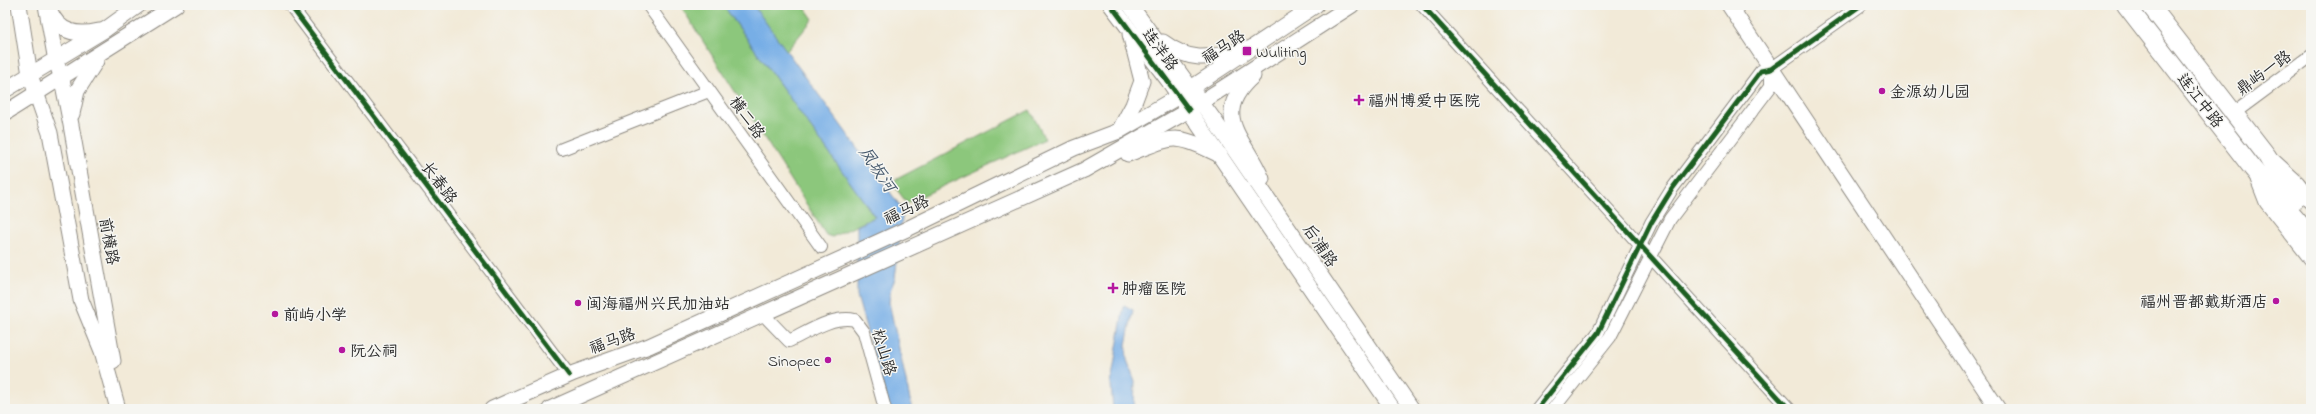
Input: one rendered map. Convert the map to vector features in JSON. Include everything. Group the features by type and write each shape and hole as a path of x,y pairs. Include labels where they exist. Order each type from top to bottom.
{"highway":[{"name":"连江中路","path":"2126,5 2253,169 2282,192"},
{"name":"连江中路","path":"2150,5 2267,156 2282,192"},
{"path":"2282,192 2311,220"},
{"path":"2282,192 2311,237"}],"main road":[{"path":"19,5 30,75 50,132 81,300 100,346 118,409"},
{"path":"47,5 57,23 70,32 86,33 106,29"},
{"name":"前横路","path":"47,5 56,61 62,79 71,125 114,366 126,409"},
{"path":"5,90 56,61 106,29 139,5"},
{"path":"5,113 62,79 176,5"},
{"name":"连洋路","path":"1111,5 1128,27 1185,92"},
{"name":"连洋路","path":"1130,5 1151,33 1185,92 1195,106"},
{"name":"福马路","path":"492,409 569,375 649,346 854,254 1074,148 1119,130 1185,92 1254,48 1316,5"},
{"path":"1084,170 1195,106 1352,5"},
{"path":"1718,5 1766,70 1998,409"},
{"path":"1729,5 1766,70 1771,86 1986,409"},
{"path":"2116,5 2183,77"},
{"path":"2158,5 2197,65"},
{"path":"1119,130 1133,105 1142,81 1128,27"},
{"path":"71,125 76,91 91,67 136,30"},
{"path":"1151,33 1178,53 1202,58 1254,48"},
{"path":"1270,203 1254,160 1235,132 1232,109 1241,87 1280,52"},
{"name":"后浦路","path":"1195,106 1220,155 1393,409"},
{"name":"后浦路","path":"1195,106 1270,203 1412,409"},
{"path":"550,409 1084,170 1173,138 1185,139 1220,155"},
{"path":"2267,156 2297,183 2311,201"},
{"path":"2253,169 2267,202 2311,258"}],"street":[{"name":"长春路","path":"290,5 569,375"},
{"name":"横二路","path":"648,5 822,247"},
{"path":"1422,5 1789,409"},
{"path":"1537,409 1598,333 1651,223 1672,189 1766,70 1861,5"},
{"name":"鼎屿一路","path":"2234,113 2311,56"},
{"path":"1553,409 1610,337 1670,219 1771,86"},
{"path":"562,149 709,91"},
{"name":"松山路","path":"762,313 788,342 828,323 844,319 855,320 864,332 885,409"}],"green space":[{"path":"680,5 723,5 875,217 832,237 826,235"},
{"path":"753,5 803,5 813,19 786,52"},
{"path":"1030,110 1045,139 907,203 891,182"}],"water":[{"path":"723,5 753,5 903,210 895,279 891,288 889,302 912,409 889,409 857,296 857,226 875,217"},
{"path":"1124,305 1133,310 1126,345 1127,360 1135,381 1134,409 1113,409 1111,384"}],"cycle path":[{"path":"290,5 569,375"},
{"path":"1111,5 1189,110"},
{"path":"1422,5 1789,409"},
{"path":"1537,409 1598,333 1651,223 1672,189 1761,71 1771,69 1861,5"}],"place":[{"name":"Wuliting","path":"1247,51"},
{"name":"金源幼儿园","path":"1882,91"},
{"name":"福州博爱中医院","path":"1359,100"},
{"name":"肿瘤医院","path":"1113,288"},
{"name":"福州晋都戴斯酒店","path":"2276,301"},
{"name":"闽海福州兴民加油站","path":"578,303"},
{"name":"前屿小学","path":"275,314"},
{"name":"阮公祠","path":"342,350"},
{"name":"Sinopec","path":"828,360"}],"water label":[{"name":"凤坂河","path":"878,169"}]}
